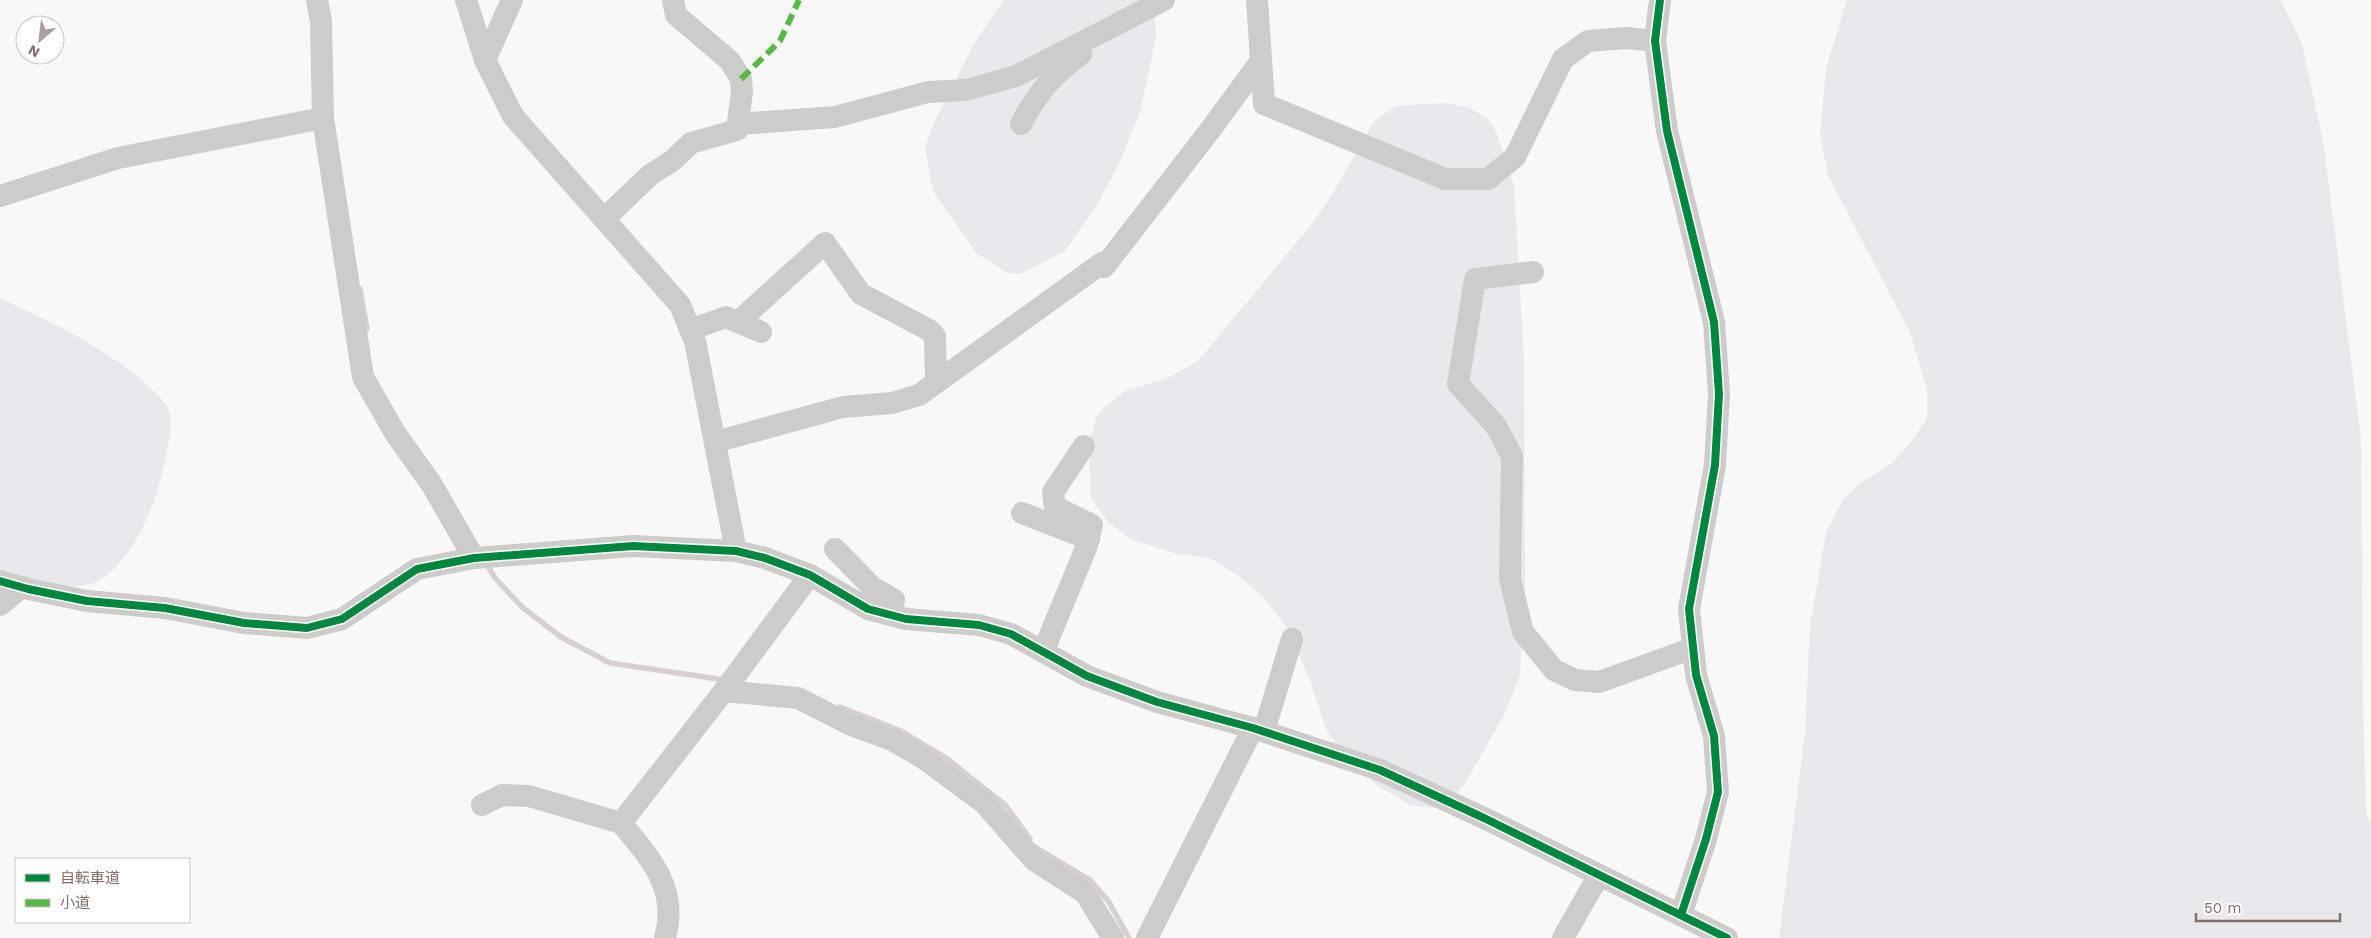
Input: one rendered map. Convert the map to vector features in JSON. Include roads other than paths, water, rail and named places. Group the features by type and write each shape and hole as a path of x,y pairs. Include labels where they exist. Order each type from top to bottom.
{"street":[{"path":"317,0 321,21 323,118 364,376 395,433 432,485 474,558"},
{"path":"466,0 485,60 513,116 680,305 695,341 736,551"},
{"path":"485,60 512,0"},
{"path":"604,219 650,175 672,161 691,143 737,130 742,92 741,79 730,61 676,15 673,0"},
{"path":"738,124 835,117 928,92 966,90 1016,76 1164,0"},
{"path":"1257,0 1264,104 1445,180 1488,179 1515,157 1563,58 1588,41 1626,38 1655,41"},
{"path":"1660,0 1655,41 1667,131 1714,322 1720,394 1715,465 1689,609 1696,675 1714,736 1718,792 1706,839 1681,915"},
{"path":"1021,124 1035,98 1052,77 1083,53 1098,34"},
{"path":"715,442 843,408 892,404 919,395 1102,263 1104,267 1211,129 1260,62"},
{"path":"0,196 118,158 323,118"},
{"path":"738,322 824,243 861,294 929,330 935,336 936,383"},
{"path":"1532,272 1475,279 1458,384 1496,426 1512,456 1510,579 1523,632 1554,670 1575,680 1599,682 1693,648"},
{"path":"690,330 726,317 761,332"},
{"path":"1043,652 1089,539 1092,525 1055,507 1053,492 1084,446"},
{"path":"1022,513 1089,539"},
{"path":"0,581 22,588 87,601 165,608 244,623 307,628 342,619 417,569 474,558 633,546 736,551 765,558 810,575 868,609 906,619 979,625 1011,634 1087,676 1156,702 1258,729 1380,770 1484,818 1727,938"},
{"path":"835,549 872,587 894,600 891,615"},
{"path":"621,823 738,673 810,575"},
{"path":"0,605 22,588"},
{"path":"1147,938 1258,729 1292,639"},
{"path":"724,691 798,698 850,725 892,740 923,758 984,804 1034,860 1086,893 1113,938"},
{"path":"482,804 502,795 529,796 621,823 655,865 668,895 665,938"},
{"path":"1562,938 1599,875"}],"waterway":[{"path":"360,289 367,329"},
{"path":"486,563 495,578 522,607 561,637 610,663 725,680"},
{"path":"840,707 901,731 946,758 1005,805 1030,839"},
{"path":"1035,847 1090,880 1109,902 1129,938"}]}
